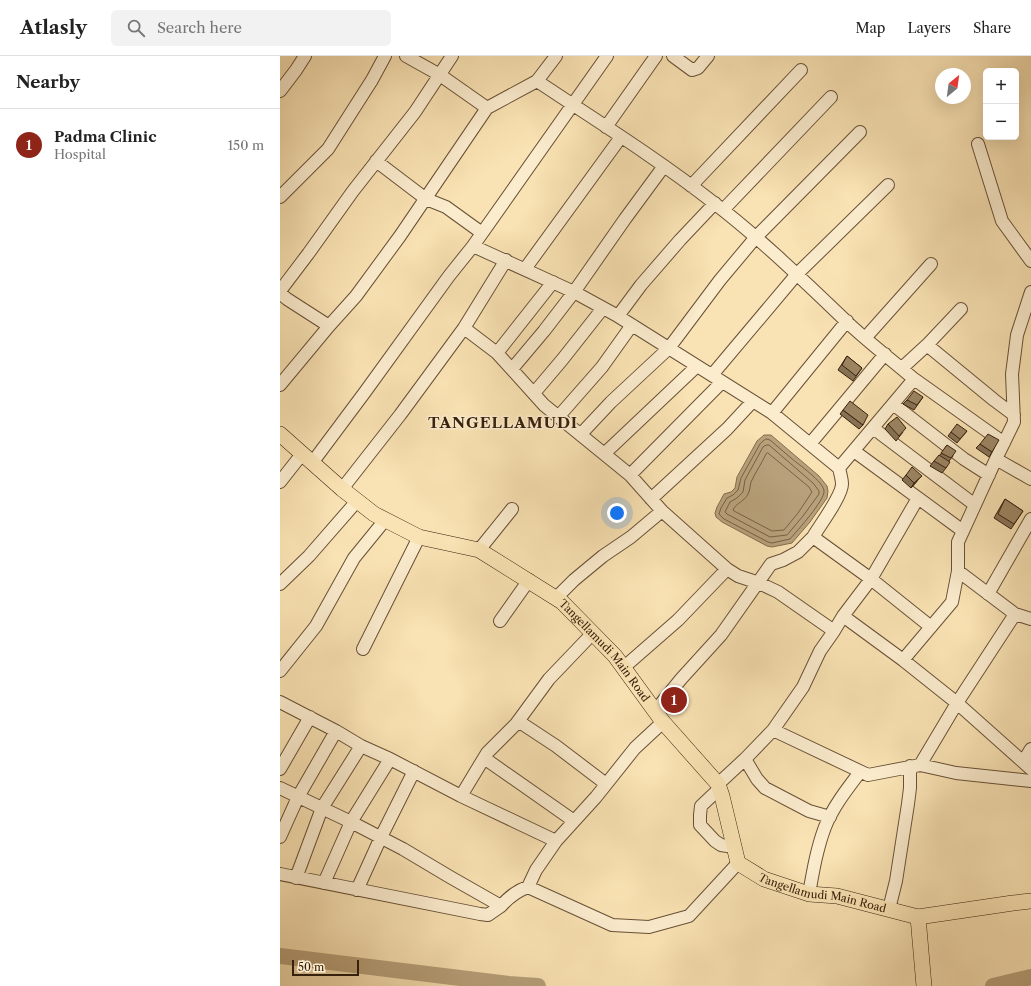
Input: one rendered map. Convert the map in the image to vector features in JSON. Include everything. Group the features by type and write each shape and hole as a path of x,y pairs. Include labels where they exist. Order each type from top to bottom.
{"main road":[{"name":"Tangellamudi Main Road","path":"280,434 342,489 374,514 419,537 479,550 562,602 615,656 659,717 719,786 738,863 764,879 809,894 837,896 889,909 919,923"},
{"path":"924,986 919,923 1013,902 1031,901"}],"street":[{"path":"280,91 305,56"},
{"path":"280,197 328,149 372,80 385,56"},
{"path":"406,56 440,75 486,108"},
{"path":"330,326 282,297 308,254 353,191 415,112 452,56"},
{"path":"280,385 356,296 426,199 486,108 538,81 556,56"},
{"path":"280,482 307,458 365,392 449,276 473,246 607,56"},
{"path":"606,127 656,56"},
{"path":"674,56 692,70 698,68 708,56"},
{"path":"691,186 801,70"},
{"path":"538,81 664,166 719,207 797,274 885,354 914,378 1004,443"},
{"path":"618,316 641,285 680,240 719,207 830,97"},
{"path":"581,434 610,402 669,348 720,280 756,238 860,132"},
{"path":"525,269 621,137"},
{"path":"978,144 1002,221 1031,261"},
{"path":"376,161 426,199 446,207 482,233"},
{"path":"512,369 574,292 664,166"},
{"path":"630,475 717,378 797,274 888,185"},
{"path":"473,246 574,292 618,316 772,413 839,468 842,485 835,502 813,536 798,552 772,564 721,635 681,679 659,717 635,748 606,784 556,841 536,870 528,888"},
{"path":"342,489 400,415 464,328 506,260"},
{"path":"866,337 931,264"},
{"path":"497,353 553,282"},
{"path":"903,660 952,602 958,572 958,542 1014,422 1012,374 1017,335 1031,292"},
{"path":"534,393 603,308"},
{"path":"902,368 927,345 961,309"},
{"path":"772,413 847,321"},
{"path":"559,416 602,367 632,325"},
{"path":"464,328 497,353 544,404 630,475 662,511 727,569 738,576 759,583 778,592 834,630"},
{"path":"927,345 1014,415"},
{"path":"810,444 885,354"},
{"path":"604,454 697,366"},
{"path":"839,468 914,378"},
{"path":"651,499 728,429 753,401"},
{"path":"893,404 964,459 989,475"},
{"path":"873,428 975,505"},
{"path":"854,451 963,531"},
{"path":"996,459 1031,479"},
{"path":"734,847 714,841 700,825 701,806 773,730 803,687 820,651 843,616 871,579 918,498"},
{"path":"280,584 309,556 357,500"},
{"path":"479,550 512,509"},
{"path":"556,598 574,580 603,556 631,537 662,511"},
{"path":"988,594 1031,519"},
{"path":"280,671 316,626 354,558 385,520"},
{"path":"813,536 871,579 931,627"},
{"path":"363,649 419,537"},
{"path":"623,668 678,620 727,569"},
{"path":"958,572 1015,614 1031,619"},
{"path":"500,621 529,580"},
{"path":"889,909 896,881 914,766 1015,614"},
{"path":"843,616 903,660 957,703 1027,765 1031,749"},
{"path":"461,796 487,753 518,721 549,679 592,633"},
{"path":"282,707 310,717 336,730 361,746 556,841"},
{"path":"280,769 310,717"},
{"path":"518,721 556,746 606,784"},
{"path":"280,837 298,797 336,730"},
{"path":"773,730 868,775 914,766 956,773 1031,781"},
{"path":"296,878 322,808 361,746"},
{"path":"484,758 574,821"},
{"path":"324,883 351,822 390,759"},
{"path":"745,759 757,779 765,788 809,811 830,817"},
{"path":"357,890 381,837 414,771"},
{"path":"809,894 814,864 825,827 838,802 860,772"},
{"path":"280,788 403,848 501,906"},
{"path":"280,874 488,915 501,906 509,897 520,890 528,888 612,925 649,927 688,916 738,863"}],"water":[{"path":"764,435 771,435 819,476 827,486 828,491 827,498 810,522 792,543 772,547 767,546 722,522 716,517 715,513 724,494 731,492 735,488 737,477 757,441"}],"building":[{"path":"847,356 862,368 856,376 842,365"},
{"path":"914,391 923,397 917,405 907,400"},
{"path":"850,401 868,415 863,425 843,410"},
{"path":"897,417 906,428 899,436 888,424"},
{"path":"957,424 967,431 960,439 951,432"},
{"path":"988,434 999,440 992,452 980,444"},
{"path":"947,445 956,451 951,458 941,453"},
{"path":"939,455 950,462 946,468 934,461"},
{"path":"912,467 922,476 914,483 906,475"},
{"path":"1005,499 1023,511 1014,524 998,514"},
{"path":"675,691 687,698 679,710 667,702"}],"waterway":[{"path":"280,956 509,984 538,986"},
{"path":"993,986 1031,977"}],"place":[{"name":"Padma Clinic","path":"674,700"}],"district":[{"name":"TANGELLAMUDI","path":"503,422"}]}
